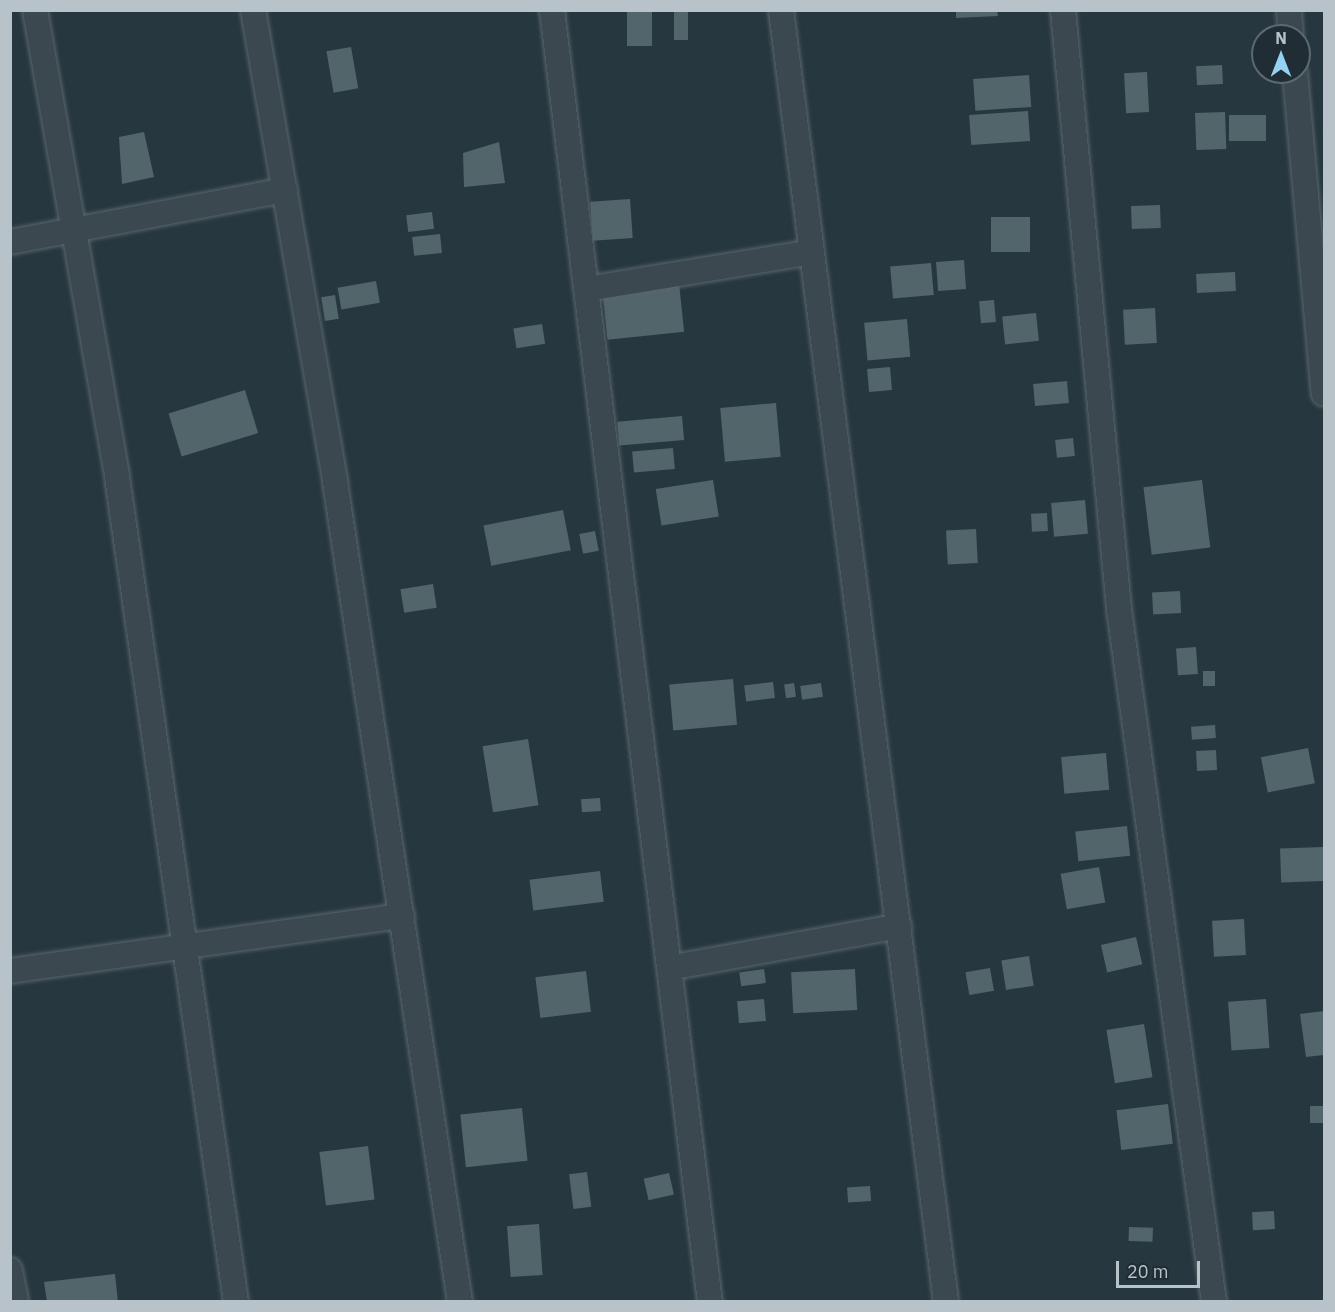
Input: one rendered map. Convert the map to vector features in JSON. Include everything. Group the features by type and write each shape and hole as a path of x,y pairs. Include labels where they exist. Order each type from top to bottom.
{"street":[{"path":"35,10 71,231 117,477 188,946 236,1302"},
{"path":"253,10 285,190 402,916 460,1302"},
{"path":"552,10 710,1302"},
{"path":"782,10 946,1302"},
{"path":"1063,10 1119,609 1214,1302"},
{"path":"1296,84 1324,394"},
{"path":"10,242 285,190"},
{"path":"587,289 812,252"},
{"path":"10,970 402,916"},
{"path":"669,968 899,926"},
{"path":"10,1270 16,1302"}],"building":[{"path":"627,10 652,10 652,46 627,46"},
{"path":"674,10 688,10 688,40 674,40"},
{"path":"956,10 997,10 998,16 956,18"},
{"path":"351,47 358,88 334,93 326,51"},
{"path":"1222,65 1223,84 1197,85 1196,66"},
{"path":"1147,72 1149,112 1126,113 1124,73"},
{"path":"1029,75 1031,107 975,111 973,79"},
{"path":"1028,111 1030,141 971,145 969,115"},
{"path":"1225,112 1226,149 1196,150 1195,113"},
{"path":"1229,115 1266,115 1266,141 1229,141"},
{"path":"144,132 154,177 122,184 119,137"},
{"path":"499,142 505,183 464,187 463,153"},
{"path":"630,199 633,238 593,241 590,202"},
{"path":"1160,205 1161,228 1132,229 1131,206"},
{"path":"432,212 434,229 408,232 406,215"},
{"path":"991,217 1030,217 1030,252 991,252"},
{"path":"440,234 442,253 414,256 412,237"},
{"path":"964,260 966,289 938,291 936,262"},
{"path":"931,263 934,295 893,298 890,267"},
{"path":"1235,272 1236,291 1197,293 1196,274"},
{"path":"376,281 380,303 341,309 338,288"},
{"path":"679,283 684,332 608,340 602,291"},
{"path":"335,295 339,319 325,321 321,297"},
{"path":"994,300 996,322 981,323 979,301"},
{"path":"1155,308 1157,343 1125,345 1123,310"},
{"path":"1036,313 1039,341 1005,344 1002,317"},
{"path":"907,319 910,357 867,361 864,323"},
{"path":"542,324 545,344 516,348 513,329"},
{"path":"890,367 892,390 869,392 867,369"},
{"path":"1067,381 1069,403 1035,406 1033,384"},
{"path":"245,390 258,433 182,456 168,413"},
{"path":"776,403 781,457 725,462 720,408"},
{"path":"682,416 684,440 619,446 617,422"},
{"path":"1073,438 1075,456 1057,458 1055,440"},
{"path":"673,448 675,469 634,472 632,452"},
{"path":"713,480 719,517 662,526 656,489"},
{"path":"1202,480 1210,547 1152,555 1143,487"},
{"path":"1085,500 1088,534 1054,537 1051,503"},
{"path":"563,510 571,550 491,566 483,525"},
{"path":"1047,513 1048,531 1032,532 1031,514"},
{"path":"976,529 978,563 948,565 946,531"},
{"path":"595,531 599,551 583,554 579,534"},
{"path":"433,584 437,608 404,613 400,589"},
{"path":"1180,591 1181,613 1153,614 1152,592"},
{"path":"1196,647 1198,674 1178,675 1176,648"},
{"path":"1203,671 1215,671 1215,686 1203,686"},
{"path":"733,679 737,725 673,730 669,685"},
{"path":"773,682 775,698 746,701 744,686"},
{"path":"794,683 796,697 786,698 784,684"},
{"path":"821,683 823,697 802,700 800,686"},
{"path":"1215,725 1216,738 1192,740 1191,727"},
{"path":"528,739 538,805 493,812 483,746"},
{"path":"1308,748 1315,783 1268,792 1261,757"},
{"path":"1216,750 1217,770 1197,771 1196,751"},
{"path":"1106,753 1109,790 1064,794 1061,757"},
{"path":"600,798 601,811 582,812 581,799"},
{"path":"1127,826 1130,856 1078,861 1075,831"},
{"path":"1323,847 1324,881 1281,882 1280,849"},
{"path":"1099,867 1105,902 1067,909 1061,874"},
{"path":"600,871 604,902 533,910 530,880"},
{"path":"1244,919 1246,955 1214,957 1212,921"},
{"path":"1136,937 1142,964 1107,972 1101,945"},
{"path":"1029,956 1034,986 1006,990 1001,960"},
{"path":"990,968 994,991 969,995 965,972"},
{"path":"764,969 766,983 741,986 739,972"},
{"path":"855,969 857,1010 793,1013 791,972"},
{"path":"586,971 591,1012 540,1018 535,977"},
{"path":"764,999 766,1021 739,1023 737,1001"},
{"path":"1266,999 1269,1048 1232,1051 1228,1002"},
{"path":"1324,1011 1324,1055 1306,1057 1300,1014"},
{"path":"1144,1024 1152,1077 1115,1083 1106,1030"},
{"path":"1168,1104 1173,1144 1121,1150 1116,1110"},
{"path":"1310,1106 1324,1106 1324,1123 1310,1123"},
{"path":"522,1108 528,1161 466,1167 460,1114"},
{"path":"368,1146 375,1200 326,1206 319,1152"},
{"path":"587,1172 591,1207 573,1209 569,1174"},
{"path":"669,1173 674,1194 649,1200 644,1179"},
{"path":"870,1186 871,1201 848,1203 847,1188"},
{"path":"1274,1211 1275,1229 1253,1230 1252,1212"},
{"path":"539,1224 543,1275 511,1277 507,1226"},
{"path":"1129,1227 1153,1228 1152,1242 1129,1241"},
{"path":"115,1274 118,1302 47,1302 44,1282"}]}
